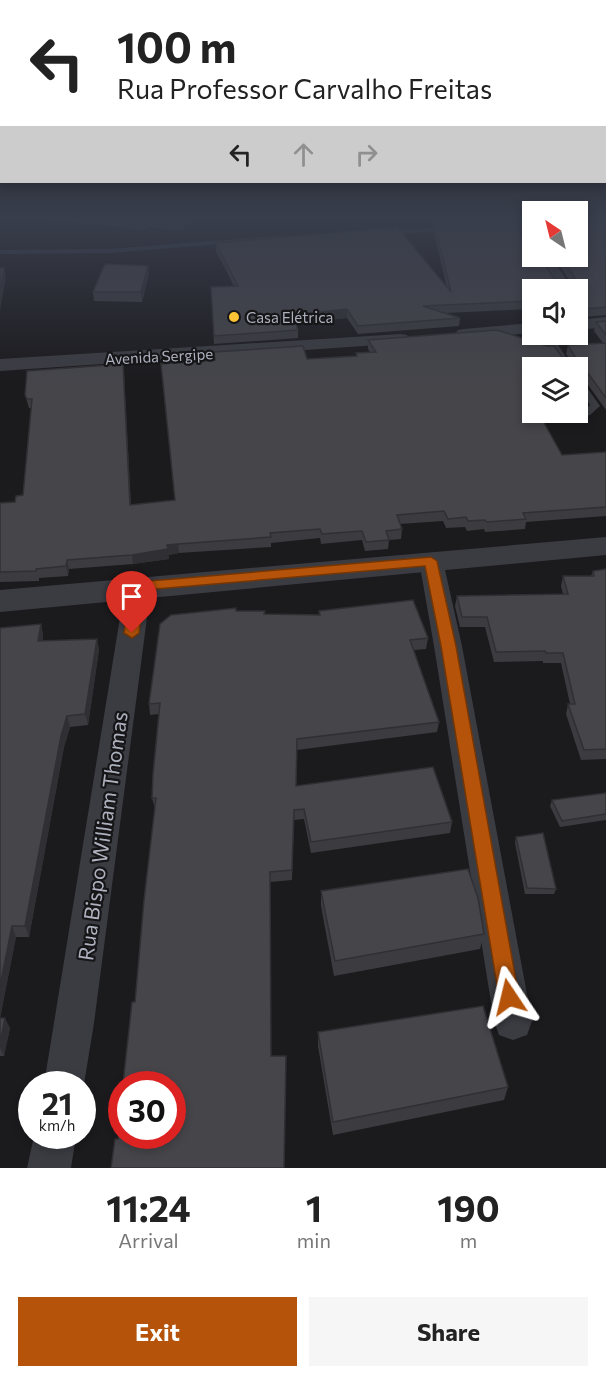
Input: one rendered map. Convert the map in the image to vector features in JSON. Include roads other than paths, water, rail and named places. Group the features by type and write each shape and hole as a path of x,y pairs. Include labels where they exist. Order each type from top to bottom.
{"street":[{"path":"451,335 522,329"},
{"name":"Avenida Sergipe","path":"0,366 416,337"},
{"path":"0,601 138,586 606,546"},
{"path":"431,561 448,646 513,1021"},
{"name":"Rua Bispo William Thomas","path":"66,1071 138,586"},
{"path":"49,1168 53,1149"}],"lane":[{"path":"588,396 595,406 588,412"}],"place":[{"name":"Casa Elétrica","path":"234,317"}]}
